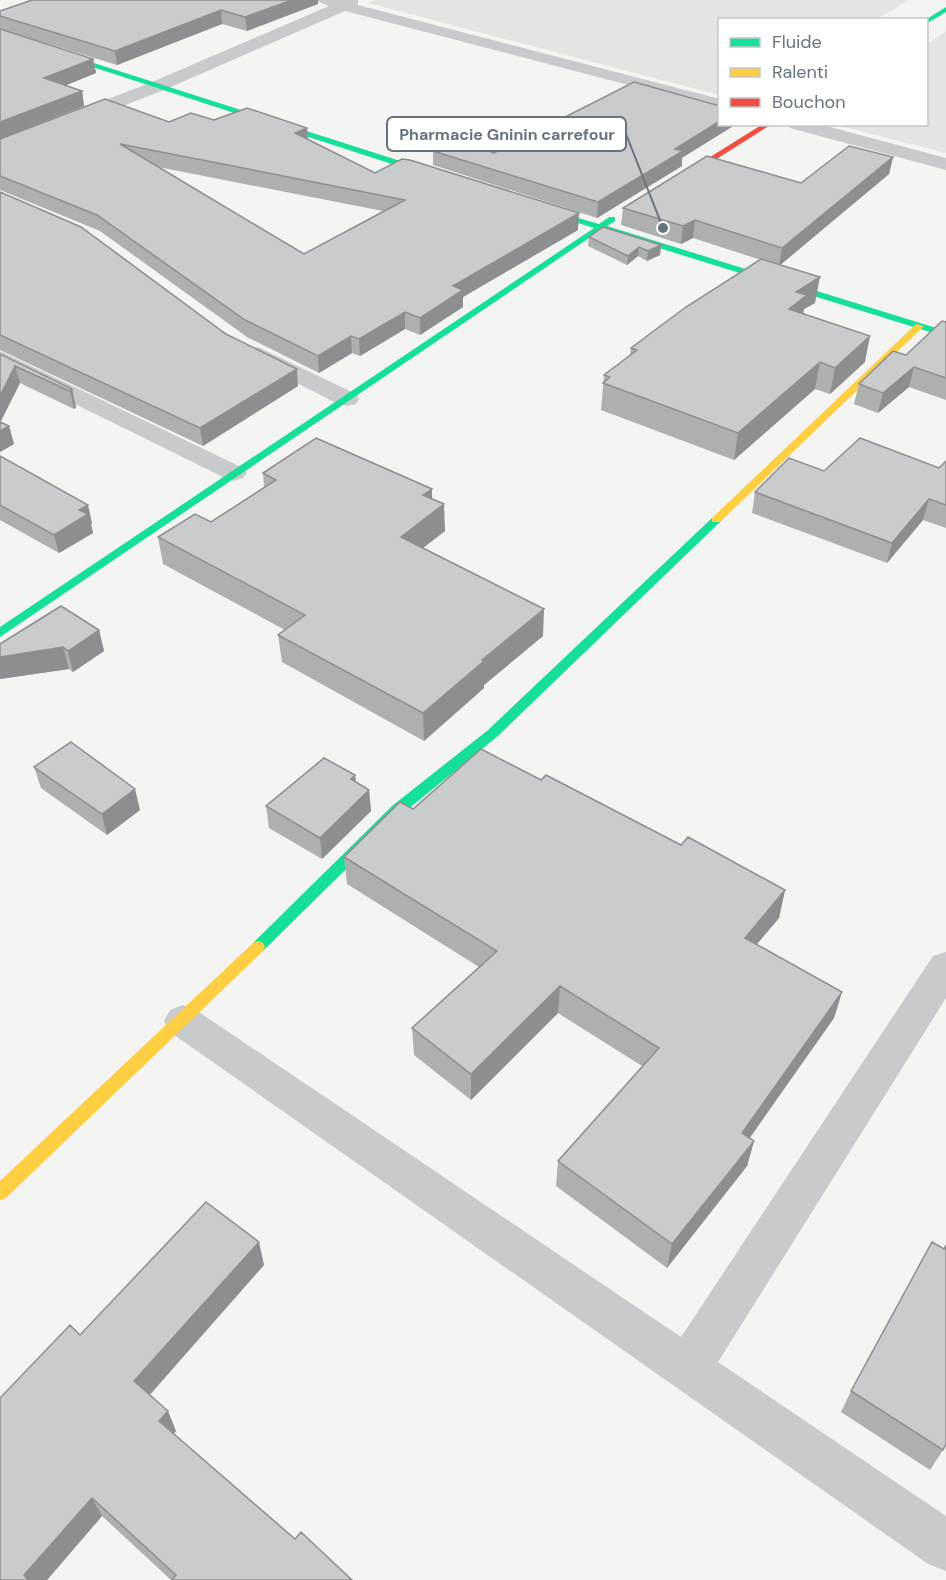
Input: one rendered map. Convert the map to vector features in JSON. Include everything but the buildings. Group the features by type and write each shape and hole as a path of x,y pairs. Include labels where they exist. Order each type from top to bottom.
{"street":[{"path":"322,0 350,3 718,103"},
{"path":"0,148 158,86 350,3"},
{"path":"928,21 946,9"},
{"path":"0,35 452,180"},
{"path":"659,191 766,126"},
{"path":"804,126 946,164"},
{"path":"520,202 946,334"},
{"path":"0,633 234,473 348,399 599,227 629,209"},
{"path":"0,1192 183,1021 397,810 493,734 919,326"},
{"path":"238,344 348,399"},
{"path":"0,358 234,473"},
{"path":"688,1366 946,967"},
{"path":"183,1021 688,1366 946,1546"}],"shaded area":[{"path":"374,0 909,0 879,18 718,18 718,95 368,3"},
{"path":"946,31 946,153 840,126 928,126 928,43"}],"traffic: fast":[{"path":"928,21 946,9"},
{"path":"0,35 438,176"},
{"path":"536,207 946,334"},
{"path":"0,633 612,219"},
{"path":"258,947 397,810 493,733 716,520"}],"traffic: slow":[{"path":"716,520 919,326"},
{"path":"0,1192 258,947"}],"traffic: jam":[{"path":"674,182 766,126"}],"place":[{"name":"Pharmacie Gninin carrefour","path":"663,228"}]}
